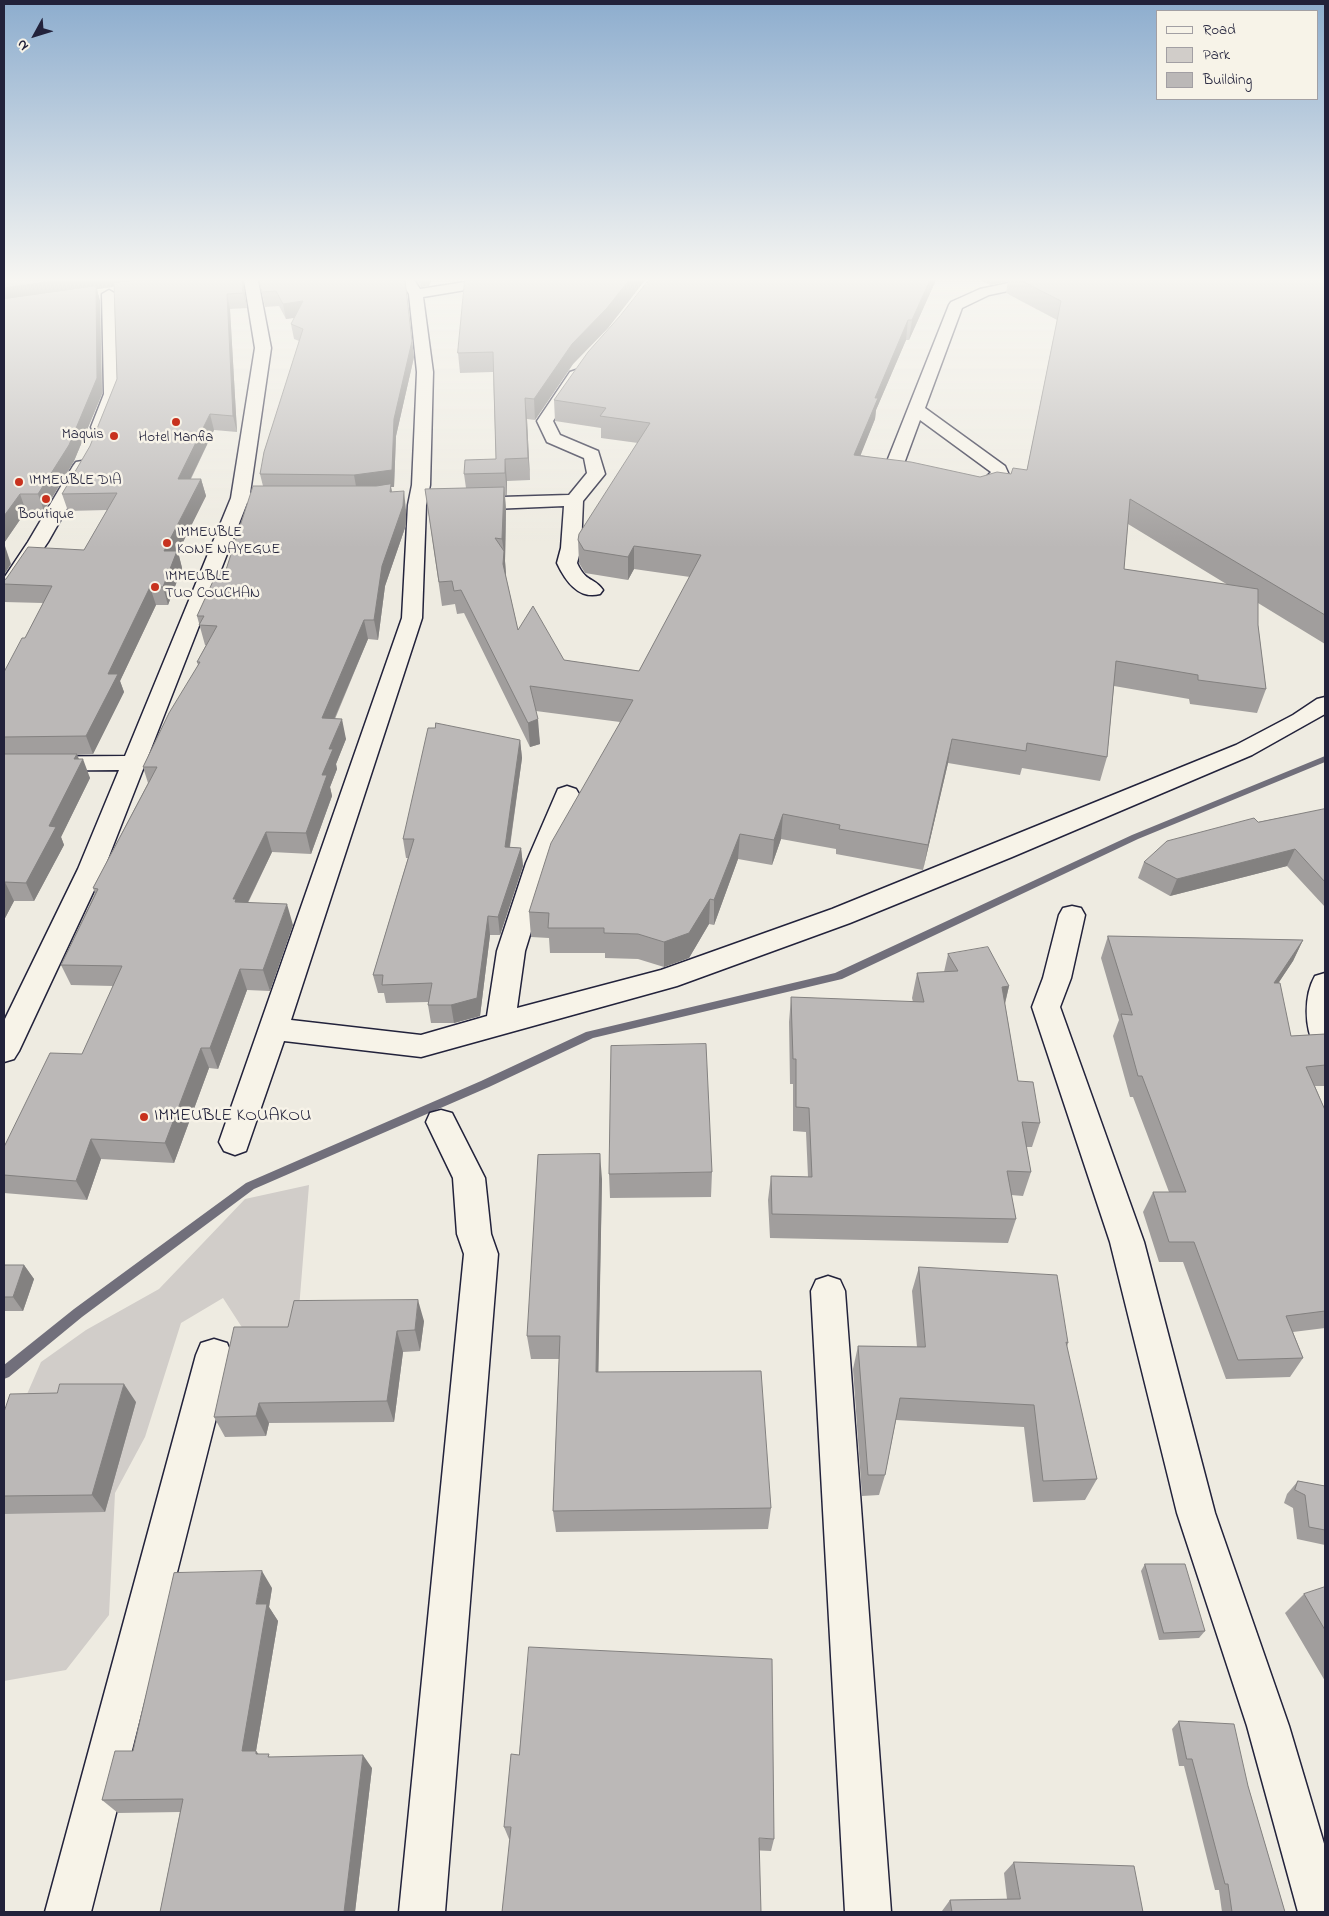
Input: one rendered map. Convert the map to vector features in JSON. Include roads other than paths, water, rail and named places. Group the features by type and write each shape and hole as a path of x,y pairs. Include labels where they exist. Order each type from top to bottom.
{"street":[{"path":"4,592 38,542 90,449 112,394 110,369"},
{"path":"4,1051 91,869 240,498 260,369"},
{"path":"234,1142 412,618 430,500 425,369"},
{"path":"581,369 545,421 554,438 592,455 596,474 574,500 571,548 567,564 575,580 593,590"},
{"path":"931,369 893,469 895,474 932,482"},
{"path":"915,410 998,470 1000,475 988,488 981,491 959,488"},
{"path":"395,496 430,500 574,500"},
{"path":"240,498 310,498"},
{"path":"273,1029 421,1046 667,979 841,916 1244,750 1301,720 1325,704"},
{"path":"4,764 134,763"},
{"path":"500,1023 511,951 538,863 567,794"},
{"path":"1072,915 1057,978 1048,998 1048,1015 1081,1104 1127,1242 1196,1513 1268,1726 1321,1912"},
{"path":"1325,983 1321,1017 1325,1039"},
{"path":"422,1912 481,1254 474,1234 472,1194 468,1178 441,1122"},
{"path":"828,1291 868,1912"},
{"path":"68,1912 214,1355"}],"waterway":[{"path":"4,1373 78,1313 250,1186 485,1084 590,1035 838,976 1135,837 1325,759"}],"place":[{"name":"Hotel Manfla","path":"176,422"},
{"name":"Maquis","path":"114,436"},
{"name":"IMMEUBLE DIA","path":"19,482"},
{"name":"Boutique","path":"46,499"},
{"name":"IMMEUBLE KONE NAYEGUE","path":"167,543"},
{"name":"IMMEUBLE TUO COUCHAN","path":"155,587"},
{"name":"IMMEUBLE KOUAKOU","path":"144,1117"}]}
